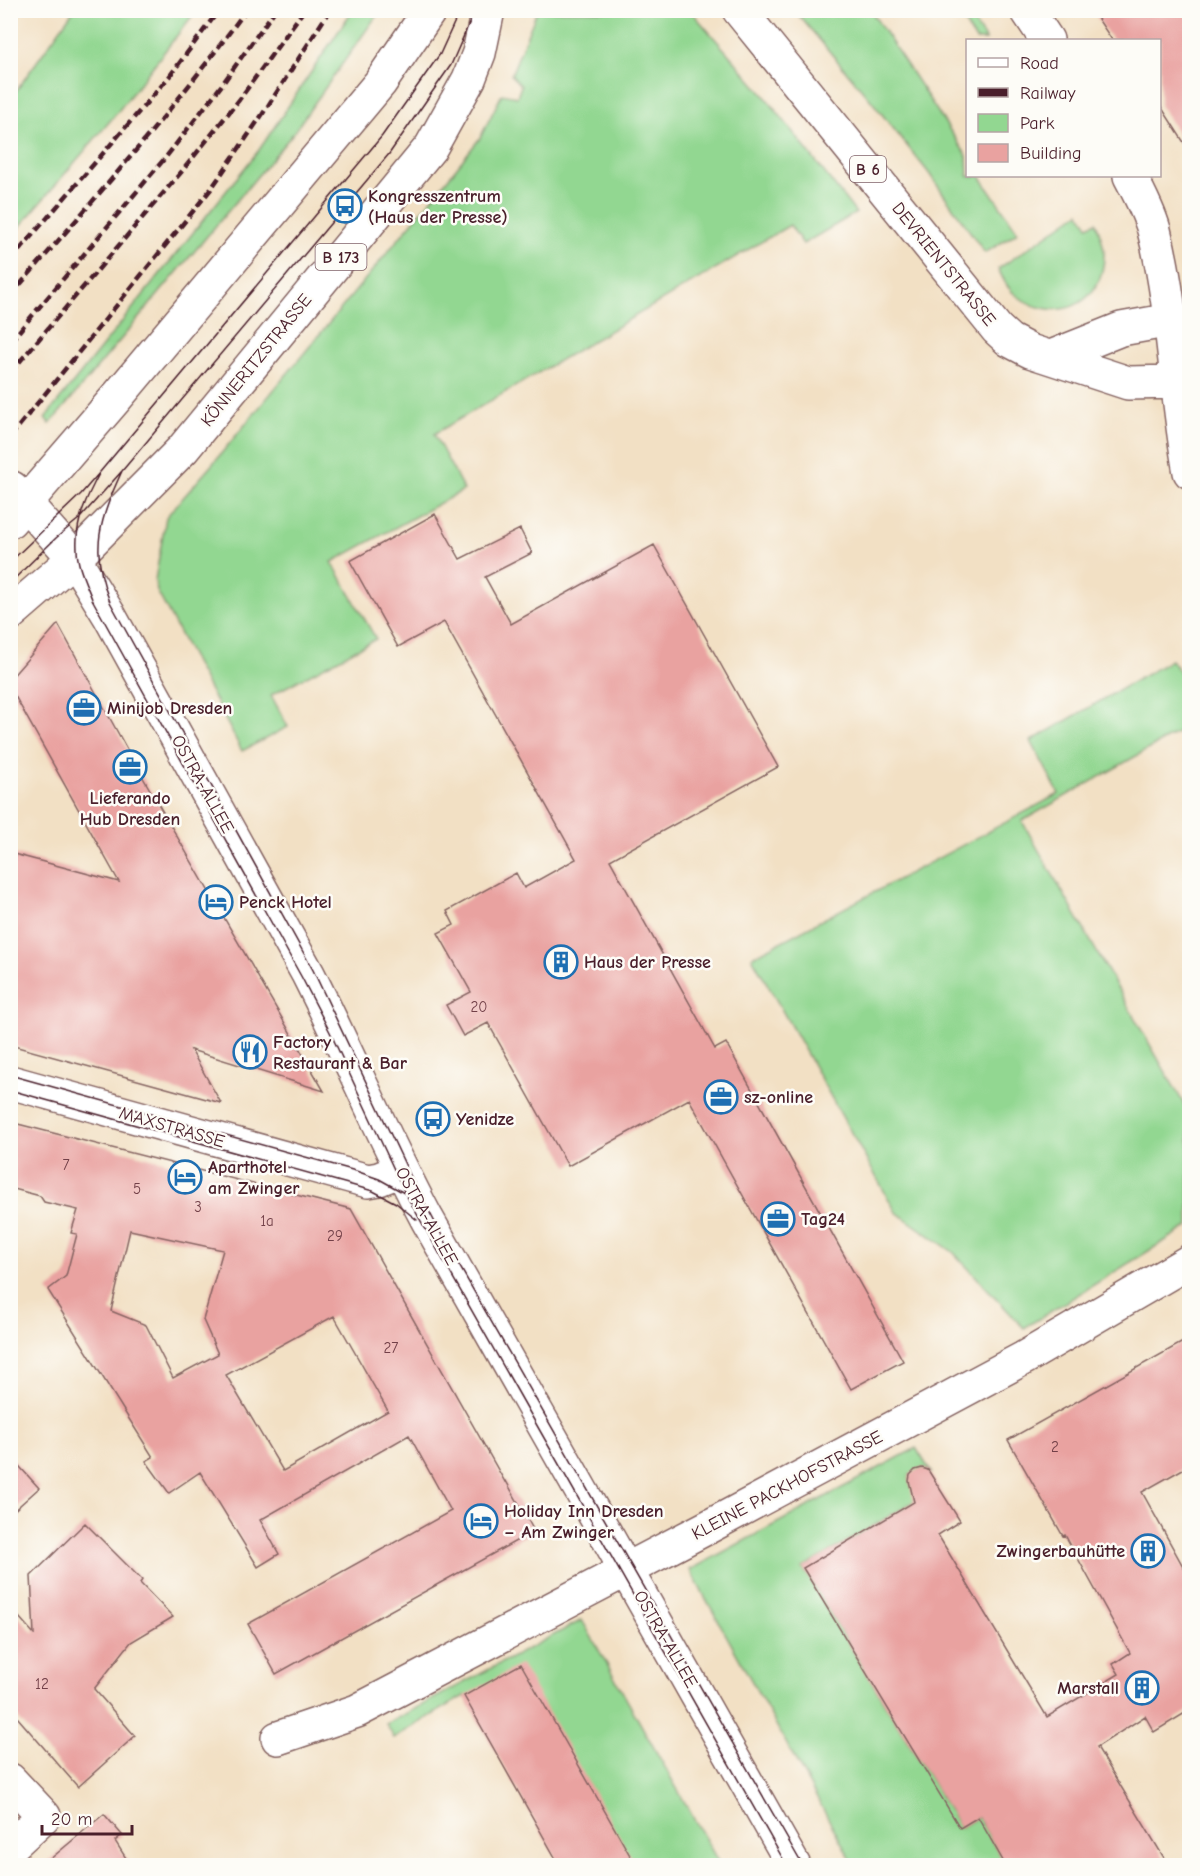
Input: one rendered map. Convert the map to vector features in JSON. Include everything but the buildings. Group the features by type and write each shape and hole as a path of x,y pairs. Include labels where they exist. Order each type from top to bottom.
{"street":[{"path":"16,503 117,397 380,83 430,10"},
{"name":"KÖNNERITZSTRASSE","path":"10,614 74,558 183,449 431,147 469,79 480,52 488,10"},
{"name":"DEVRIENTSTRASSE","path":"739,10 997,329 1009,340 1030,351 1128,383 1177,382"},
{"path":"1027,10 1046,39"},
{"path":"1130,177 1154,229 1171,320 1181,424 1190,472"},
{"path":"1051,357 1121,329 1171,320"},
{"name":"OSTRA-ALLEE","path":"16,503 74,558 120,635 308,974 401,1170 427,1219 794,1866"},
{"name":"MAXSTRASSE","path":"10,1082 368,1181 401,1170"},
{"name":"KLEINE PACKHOFSTRASSE","path":"278,1738 357,1711 1024,1358 1190,1261"},
{"path":"10,1780 44,1816 10,1847"}],"green space":[{"path":"73,11 196,11 116,114 11,237 11,98"},
{"path":"352,11 380,11 291,136 50,424 45,418 259,150"},
{"path":"537,11 691,11 764,95 856,213 803,244 790,225 434,434 464,490 332,562 376,639 271,695 288,727 242,751 157,591 155,580 166,517 434,196 480,138 502,94 517,97 521,86 511,75"},
{"path":"795,11 871,11 966,154 966,177 981,177 1018,232 985,253 928,172"},
{"path":"956,11 966,11 985,39 975,39"},
{"path":"1080,212 1088,226 1096,222 1104,249 1102,271 1096,286 1087,297 1075,305 1061,309 1046,309 1031,304 1013,293 998,269"},
{"path":"1171,660 1189,685 1189,726 1022,821 1189,1113 1189,1226 1024,1328 953,1252 896,1212 752,957 1059,794 1031,741"},
{"path":"916,1448 932,1474 922,1468 910,1475 910,1485 918,1499 803,1568 960,1828 978,1817 1006,1865 854,1865 690,1570"},
{"path":"582,1620 720,1865 636,1865 464,1696 394,1738 386,1724"}],"tram line":[{"path":"10,562 81,494 382,136 440,54 460,10"},
{"path":"10,583 80,518 122,471 389,154 451,65 475,10"},
{"path":"122,471 108,504 100,535 100,566 110,602 313,970 410,1175 440,1232 803,1866"},
{"path":"100,472 83,509 77,539 78,562 92,599 302,978 330,1032 405,1193 787,1866"},
{"path":"10,1075 356,1171 379,1179 406,1194"},
{"path":"10,1090 373,1191 396,1203 417,1220"}],"railway":[{"path":"10,261 169,77 219,10"},
{"path":"10,296 161,120 246,10"},
{"path":"10,342 166,157 221,86 275,10"},
{"path":"10,373 183,170 239,100 304,10"},
{"path":"10,437 211,189 330,10"}],"place":[{"name":"Kongresszentrum (Haus der Presse)","path":"345,206"},
{"name":"Minijob Dresden","path":"84,708"},
{"name":"Lieferando Hub Dresden","path":"130,767"},
{"name":"Penck Hotel","path":"216,902"},
{"name":"Haus der Presse","path":"561,962"},
{"name":"Factory Restaurant & Bar","path":"250,1052"},
{"name":"sz-online","path":"721,1097"},
{"name":"Yenidze","path":"433,1119"},
{"name":"Aparthotel am Zwinger","path":"185,1177"},
{"name":"Tag24","path":"778,1219"},
{"name":"Holiday Inn Dresden – Am Zwinger","path":"481,1521"},
{"name":"Zwingerbauhütte","path":"1148,1551"},
{"name":"Marstall","path":"1142,1688"}]}
